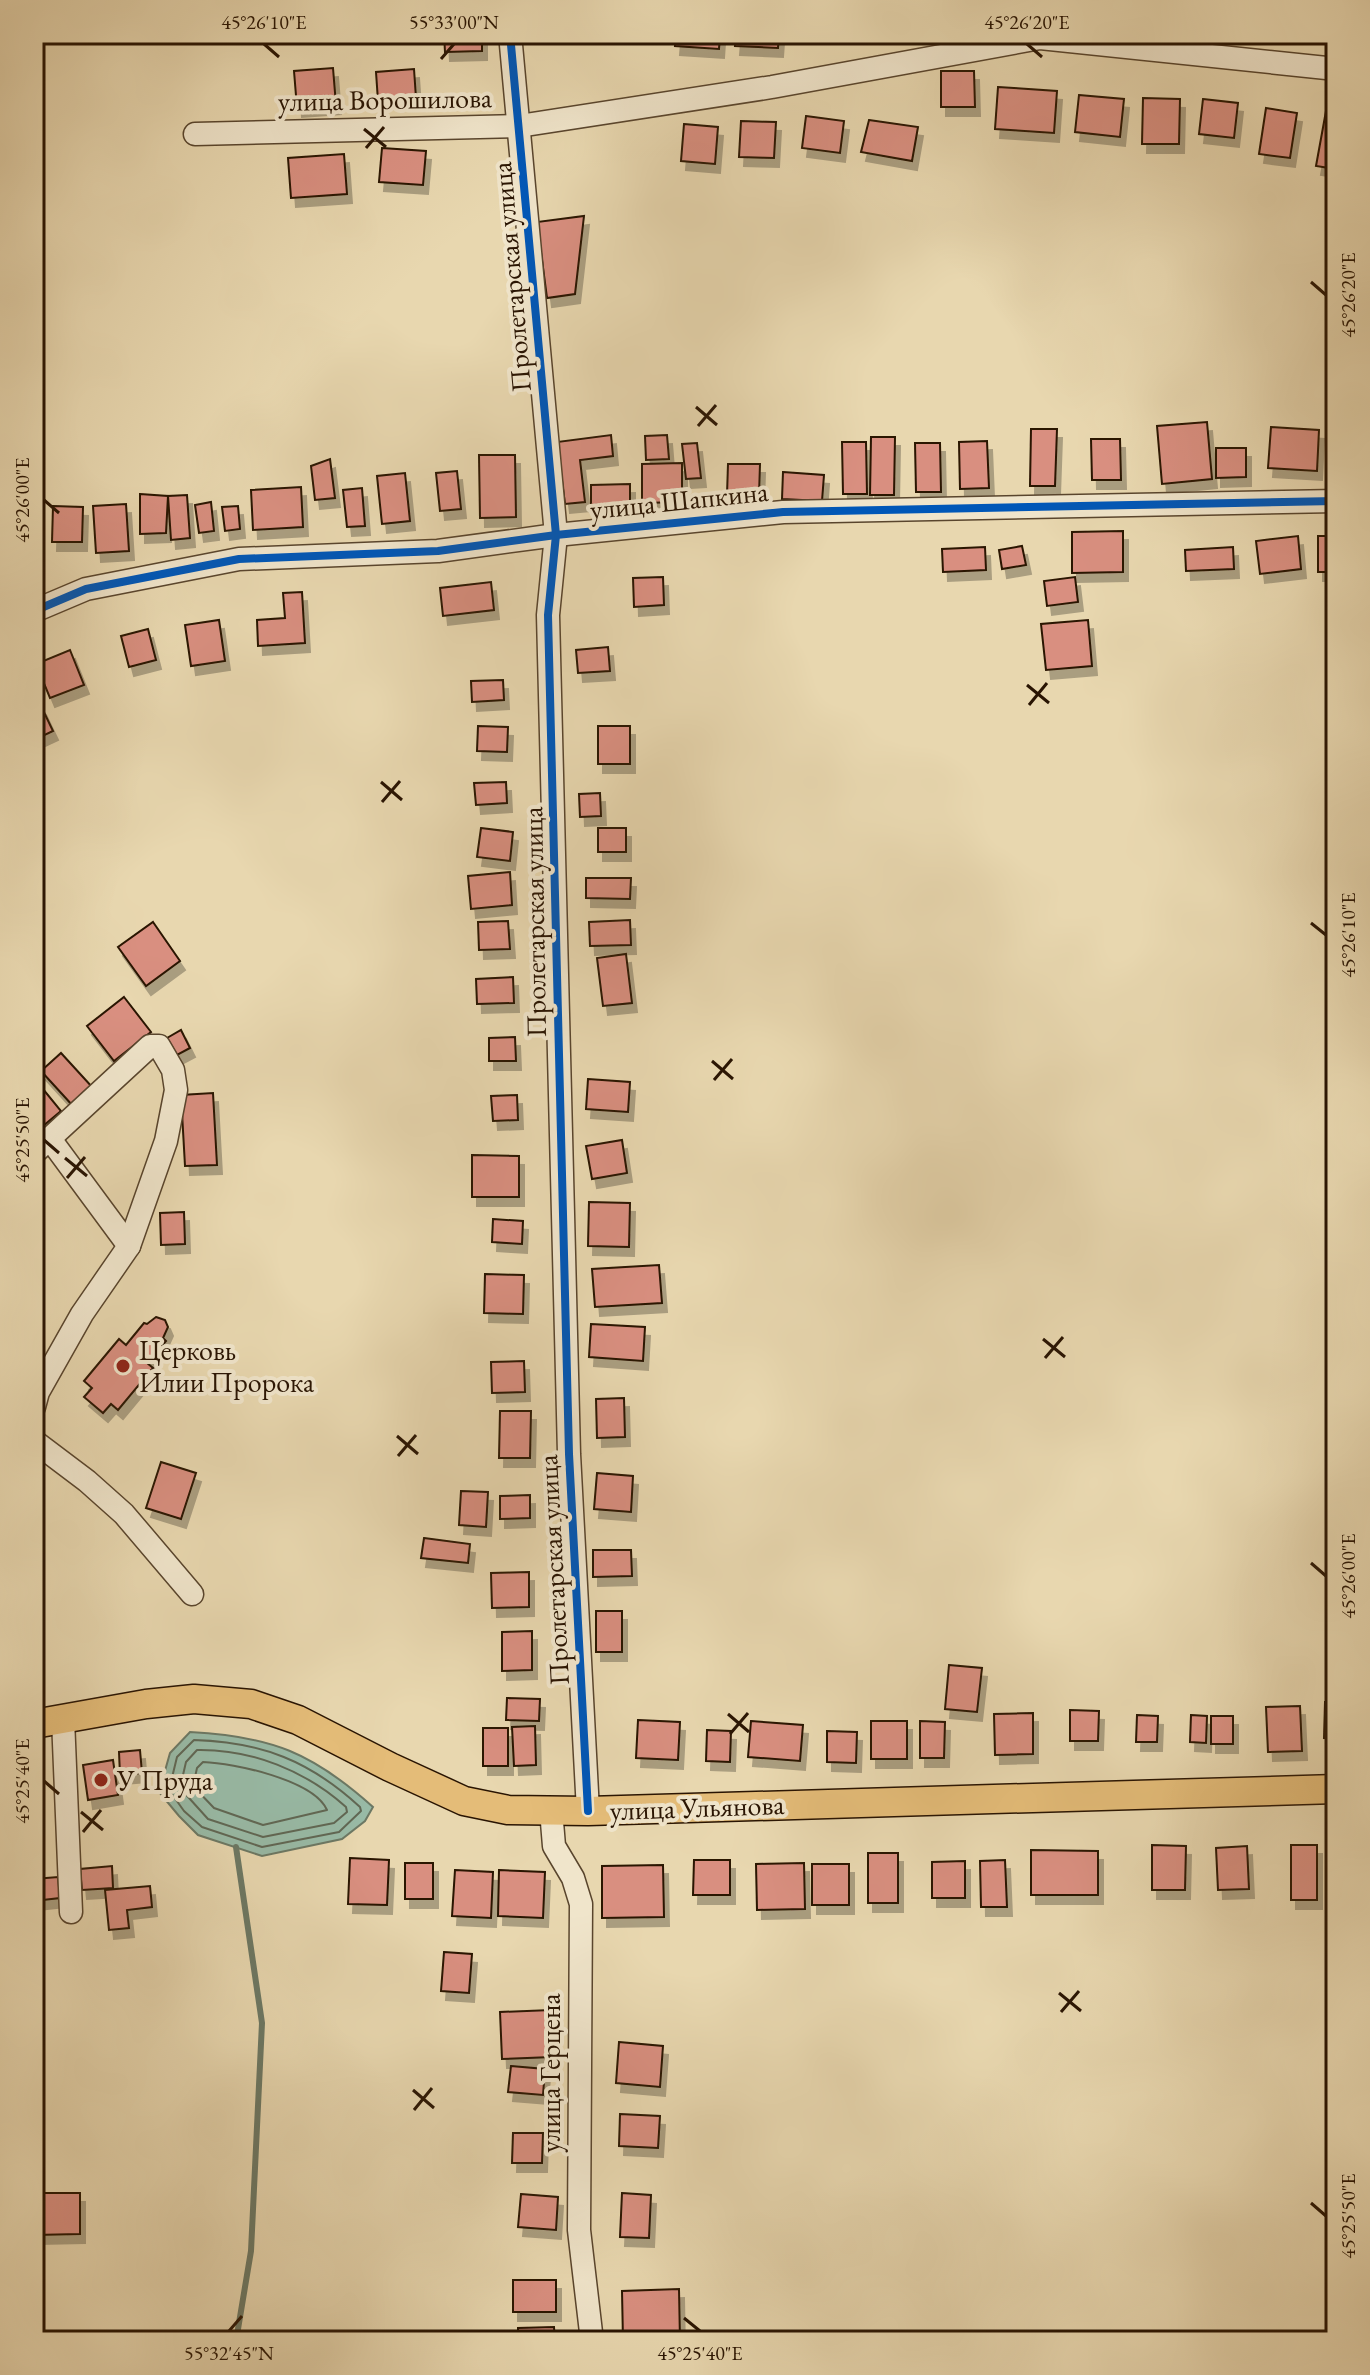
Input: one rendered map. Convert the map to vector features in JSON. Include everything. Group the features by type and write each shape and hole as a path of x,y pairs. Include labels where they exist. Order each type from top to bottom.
{"main road":[{"name":"улица Ульянова","path":"34,1724 146,1704 194,1699 251,1704 298,1720 464,1801 508,1810 588,1811 1336,1789"}],"street":[{"name":"Пролетарская улица","path":"510,34 556,535 548,615 569,1454 588,1811"},
{"name":"улица Ворошилова","path":"195,134 519,126 772,87 1040,38 1336,69"},
{"name":"улица Шапкина","path":"34,611 86,589 239,559 438,551 556,535 783,512 1336,501"},
{"path":"34,1407 38,1392 82,1314 129,1246 166,1141 176,1090 173,1070 159,1046 150,1046 42,1146 129,1246"},
{"path":"34,1441 124,1514 192,1594"},
{"path":"63,1719 71,1912"},
{"name":"улица Герцена","path":"551,1810 554,1846 573,1878 581,1904 579,2230 592,2341"}],"water":[{"path":"190,1732 244,1738 289,1751 330,1773 373,1807 365,1821 342,1839 262,1856 198,1835 159,1792 170,1753"}],"building":[{"path":"444,34 482,34 482,51 445,52"},
{"path":"676,34 720,34 719,49 675,46"},
{"path":"736,34 779,34 778,48 735,46"},
{"path":"333,68 336,105 297,108 294,71"},
{"path":"414,69 416,98 378,101 376,72"},
{"path":"941,71 974,71 975,107 941,107"},
{"path":"998,87 1057,91 1054,133 995,129"},
{"path":"1079,95 1124,99 1120,137 1075,132"},
{"path":"1143,98 1180,99 1179,144 1142,144"},
{"path":"1203,99 1238,103 1234,138 1199,134"},
{"path":"1266,108 1297,113 1290,158 1259,154"},
{"path":"1326,111 1336,113 1336,169 1316,166"},
{"path":"806,116 844,121 840,153 802,148"},
{"path":"869,120 918,127 912,161 861,152"},
{"path":"741,121 776,122 774,158 739,157"},
{"path":"684,124 718,127 715,164 681,161"},
{"path":"382,148 426,151 423,185 379,182"},
{"path":"344,154 347,194 291,198 288,158"},
{"path":"584,216 575,294 547,298 537,222"},
{"path":"1207,422 1212,479 1162,484 1157,426"},
{"path":"1271,427 1319,430 1317,471 1268,468"},
{"path":"1031,429 1057,429 1055,486 1030,486"},
{"path":"611,435 613,456 580,460 585,502 565,504 557,442"},
{"path":"667,435 669,459 646,460 645,436"},
{"path":"1334,435 1336,480 1332,480"},
{"path":"871,437 895,437 894,495 870,495"},
{"path":"1091,439 1120,439 1121,480 1092,480"},
{"path":"987,441 989,488 960,489 959,442"},
{"path":"842,442 866,442 867,494 843,494"},
{"path":"697,443 701,478 686,479 682,444"},
{"path":"915,443 940,443 941,492 916,492"},
{"path":"1216,448 1246,448 1246,477 1216,478"},
{"path":"479,455 515,455 516,517 480,518"},
{"path":"330,459 335,498 315,500 311,466"},
{"path":"682,463 682,502 642,503 642,464"},
{"path":"728,464 760,464 759,495 727,495"},
{"path":"457,471 461,509 440,511 436,473"},
{"path":"783,472 824,475 822,501 782,499"},
{"path":"405,473 410,521 382,524 377,476"},
{"path":"630,484 630,504 591,505 591,485"},
{"path":"301,487 303,527 253,530 251,490"},
{"path":"362,488 365,526 347,527 343,490"},
{"path":"140,494 168,496 166,533 140,534"},
{"path":"187,495 190,538 171,540 168,496"},
{"path":"211,502 214,531 199,533 195,505"},
{"path":"126,504 129,551 96,553 93,506"},
{"path":"53,506 83,507 82,542 52,542"},
{"path":"238,506 240,529 225,531 222,507"},
{"path":"1123,531 1123,572 1072,573 1072,532"},
{"path":"1298,536 1301,569 1260,574 1256,541"},
{"path":"1318,536 1336,536 1336,572 1318,572"},
{"path":"1022,546 1026,565 1002,569 999,550"},
{"path":"985,547 986,570 943,572 942,549"},
{"path":"1233,547 1234,569 1186,571 1185,550"},
{"path":"663,577 664,605 634,607 633,578"},
{"path":"1075,577 1078,602 1047,606 1044,581"},
{"path":"491,582 494,610 443,616 440,588"},
{"path":"302,592 305,643 258,646 257,620 285,618 283,593"},
{"path":"219,620 225,661 191,666 185,625"},
{"path":"1088,620 1092,666 1046,670 1041,624"},
{"path":"148,629 156,660 129,667 121,636"},
{"path":"608,647 610,671 578,673 576,650"},
{"path":"70,650 84,685 50,698 36,664"},
{"path":"503,680 504,700 472,702 471,681"},
{"path":"41,706 53,731 34,740 34,709"},
{"path":"478,726 508,727 507,752 477,751"},
{"path":"598,726 630,726 630,764 598,764"},
{"path":"506,782 507,803 476,805 474,783"},
{"path":"600,793 601,816 580,817 579,794"},
{"path":"481,828 513,832 510,861 477,857"},
{"path":"598,828 626,828 626,852 598,852"},
{"path":"510,872 512,905 471,909 468,876"},
{"path":"586,878 631,878 630,899 586,898"},
{"path":"630,920 631,945 590,946 589,922"},
{"path":"508,921 510,949 479,950 478,922"},
{"path":"153,922 180,961 146,986 118,947"},
{"path":"626,954 632,1003 603,1006 597,958"},
{"path":"513,977 514,1003 477,1004 476,979"},
{"path":"124,997 151,1032 114,1061 87,1026"},
{"path":"181,1030 190,1048 177,1055 167,1038"},
{"path":"515,1037 516,1061 489,1061 489,1038"},
{"path":"61,1053 93,1088 73,1106 41,1071"},
{"path":"34,1078 61,1111 37,1131 34,1127"},
{"path":"588,1079 630,1082 628,1112 586,1109"},
{"path":"213,1093 217,1165 185,1166 181,1095"},
{"path":"517,1095 518,1120 493,1121 491,1096"},
{"path":"622,1140 627,1173 592,1179 586,1146"},
{"path":"472,1155 519,1156 519,1197 472,1197"},
{"path":"589,1202 630,1203 629,1247 588,1246"},
{"path":"184,1212 185,1244 161,1245 160,1213"},
{"path":"493,1219 523,1221 522,1244 492,1242"},
{"path":"659,1265 662,1303 595,1307 592,1269"},
{"path":"485,1274 524,1275 523,1314 484,1313"},
{"name":"Церковь Илии Пророка","path":"156,1317 165,1320 168,1327 163,1338 166,1341 147,1363 153,1368 118,1410 111,1404 103,1413 84,1397 92,1388 84,1381 119,1339 126,1345 144,1323"},
{"path":"591,1324 645,1327 643,1361 589,1357"},
{"path":"524,1361 525,1392 492,1393 491,1362"},
{"path":"624,1398 625,1437 597,1438 596,1399"},
{"path":"500,1411 531,1411 530,1458 499,1458"},
{"path":"161,1462 196,1473 181,1519 146,1508"},
{"path":"597,1473 633,1476 631,1512 594,1509"},
{"path":"461,1491 488,1492 486,1527 459,1525"},
{"path":"530,1495 530,1518 500,1519 500,1496"},
{"path":"424,1538 470,1544 468,1563 421,1558"},
{"path":"593,1550 631,1550 632,1576 593,1577"},
{"path":"529,1572 529,1607 492,1608 491,1573"},
{"path":"596,1611 622,1611 622,1652 596,1652"},
{"path":"532,1631 532,1670 502,1671 502,1632"},
{"path":"949,1665 982,1668 977,1712 945,1709"},
{"path":"507,1698 540,1699 539,1721 506,1720"},
{"path":"1325,1702 1336,1702 1336,1739 1324,1738"},
{"path":"1300,1706 1302,1751 1268,1752 1266,1707"},
{"path":"1070,1710 1099,1711 1098,1741 1070,1741"},
{"path":"1033,1713 1033,1754 995,1755 994,1714"},
{"path":"1137,1715 1158,1716 1157,1742 1136,1742"},
{"path":"1191,1715 1207,1716 1206,1743 1190,1742"},
{"path":"1211,1716 1233,1716 1233,1744 1211,1744"},
{"path":"638,1720 680,1722 678,1760 636,1758"},
{"path":"751,1721 803,1725 800,1761 748,1757"},
{"path":"871,1721 907,1721 907,1759 871,1759"},
{"path":"920,1721 945,1722 944,1758 920,1758"},
{"path":"535,1726 536,1765 514,1766 512,1727"},
{"path":"483,1728 508,1728 508,1766 483,1766"},
{"path":"707,1730 731,1731 730,1762 706,1761"},
{"path":"827,1731 857,1732 856,1763 827,1762"},
{"path":"140,1750 142,1773 120,1775 119,1752"},
{"name":"У Пруда","path":"113,1760 118,1795 88,1800 83,1765"},
{"path":"1332,1844 1336,1844 1336,1884 1331,1883"},
{"path":"1152,1845 1186,1846 1185,1890 1152,1890"},
{"path":"1291,1845 1317,1845 1317,1900 1291,1900"},
{"path":"1247,1846 1249,1889 1218,1890 1216,1848"},
{"path":"1031,1850 1098,1851 1098,1895 1031,1895"},
{"path":"868,1853 898,1853 898,1903 868,1903"},
{"path":"350,1858 389,1860 387,1905 348,1904"},
{"path":"694,1860 730,1860 730,1895 693,1895"},
{"path":"1005,1860 1007,1907 981,1907 980,1861"},
{"path":"965,1861 965,1898 932,1898 932,1862"},
{"path":"405,1863 433,1863 433,1899 405,1899"},
{"path":"804,1863 805,1909 757,1910 756,1864"},
{"path":"812,1864 849,1864 849,1905 812,1905"},
{"path":"663,1865 664,1917 602,1918 602,1866"},
{"path":"112,1866 113,1888 82,1890 80,1869"},
{"path":"455,1870 493,1872 491,1918 452,1916"},
{"path":"499,1870 545,1872 543,1918 498,1916"},
{"path":"58,1877 60,1898 34,1901 34,1879"},
{"path":"150,1886 152,1907 127,1910 129,1928 109,1930 105,1890"},
{"path":"444,1952 472,1954 469,1993 441,1991"},
{"path":"551,2010 552,2057 502,2059 500,2012"},
{"path":"619,2042 663,2046 660,2087 616,2083"},
{"path":"511,2066 545,2069 543,2095 508,2092"},
{"path":"620,2114 660,2116 658,2148 619,2146"},
{"path":"513,2133 543,2133 542,2163 512,2163"},
{"path":"34,2193 80,2193 80,2234 34,2235"},
{"path":"622,2193 651,2195 649,2238 620,2237"},
{"path":"521,2194 558,2197 556,2230 518,2227"},
{"path":"513,2280 556,2280 556,2312 513,2312"},
{"path":"679,2289 680,2341 623,2341 622,2291"},
{"path":"554,2327 555,2341 518,2341 518,2328"}],"waterway":[{"path":"236,1847 262,2023 251,2251 236,2341"}],"cycle path":[{"path":"510,34 556,535 548,615 569,1454 588,1811"},
{"path":"34,611 86,589 239,559 438,551 556,535 783,512 1336,501"}],"place":[{"name":"Церковь Илии Пророка","path":"123,1366"},
{"name":"У Пруда","path":"101,1780"}]}
